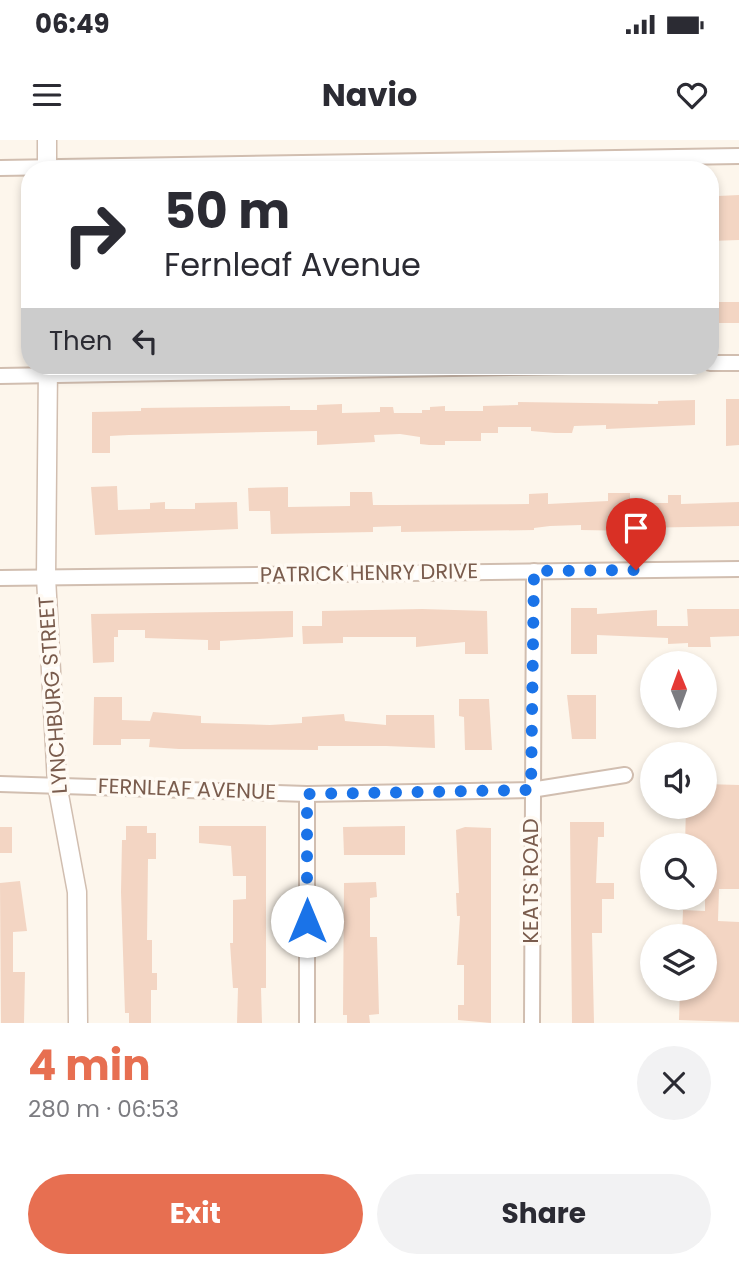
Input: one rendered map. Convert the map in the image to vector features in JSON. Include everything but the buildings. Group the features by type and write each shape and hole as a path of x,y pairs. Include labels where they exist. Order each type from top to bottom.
{"street":[{"path":"47,140 47,161"},
{"path":"451,161 739,156"},
{"path":"0,168 21,168"},
{"path":"719,363 739,363"},
{"path":"0,376 21,373"},
{"name":"LYNCHBURG STREET","path":"48,375 46,577 57,784 77,892 78,1023"},
{"name":"PATRICK HENRY DRIVE","path":"0,578 739,569"},
{"name":"KEATS ROAD","path":"532,1023 534,571"},
{"name":"FERNLEAF AVENUE","path":"0,784 307,794 531,790 625,775"},
{"path":"307,794 307,1023"}],"route":[{"path":"307,921 307,794 531,790 534,571 636,570"}]}
